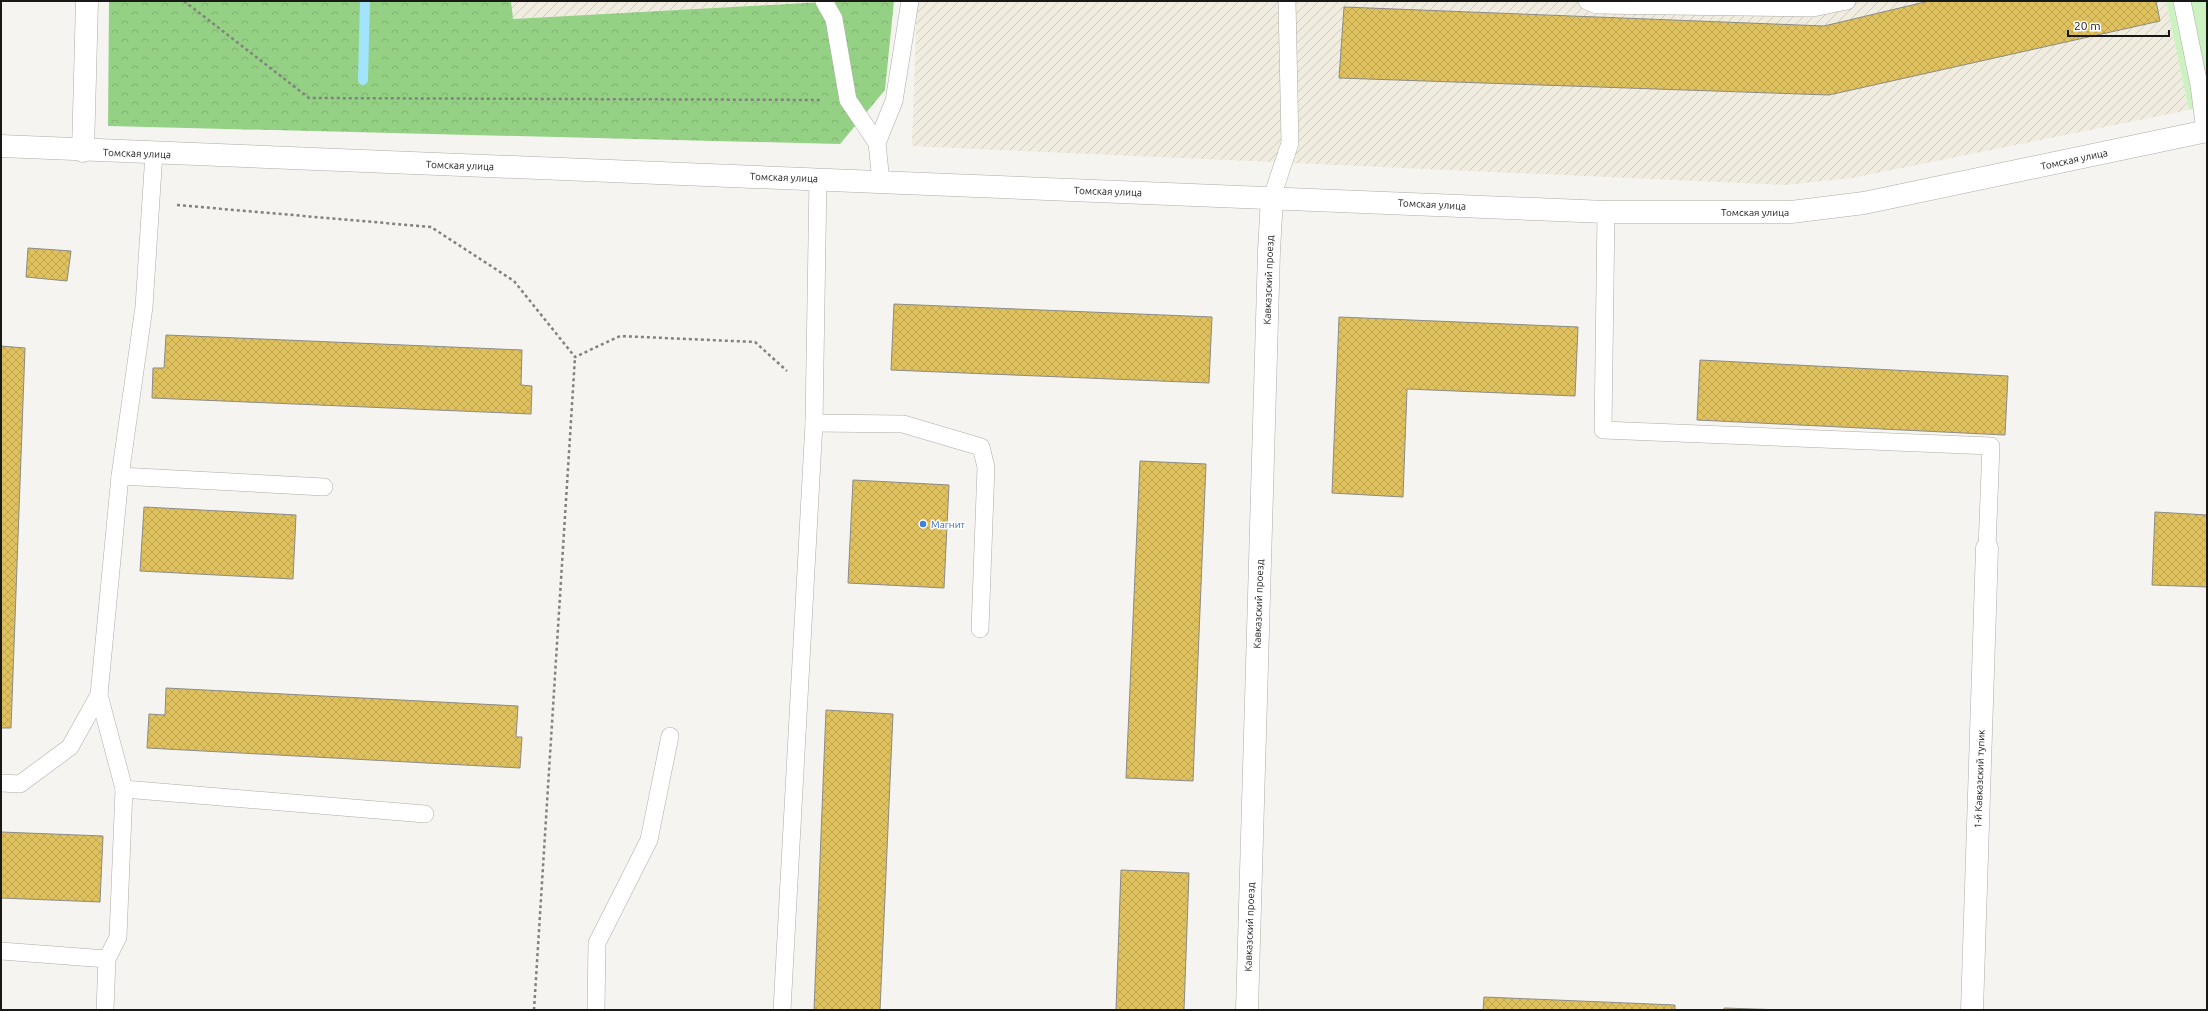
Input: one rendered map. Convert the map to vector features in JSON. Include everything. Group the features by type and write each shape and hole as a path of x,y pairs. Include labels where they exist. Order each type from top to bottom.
{"street":[{"path":"83,151 87,1"},
{"name":"Томская улица","path":"1,146 154,154 818,178 881,182 1606,212 1791,212 1864,203 2206,131"},
{"name":"Кавказский проезд","path":"1247,1010 1269,252 1272,197"},
{"name":"1-й Кавказский тупик","path":"1972,1010 1987,548"}],"lane":[{"path":"824,1 834,19 848,100 876,143 881,182"},
{"path":"876,143 894,101 910,1"},
{"path":"1272,197 1290,142 1287,1"},
{"path":"1587,1 1597,5 1813,8 1847,1"},
{"path":"2182,1 2199,85 2206,131"},
{"path":"105,1010 107,959 118,937 124,789 99,695 120,476 144,307 152,203 154,154"},
{"path":"782,1010 814,423 813,394 818,178"},
{"path":"1606,212 1603,430 1991,446 1987,548"},
{"path":"814,423 904,424 980,447 986,467 980,629"},
{"path":"120,476 324,487"},
{"path":"1,783 20,784 70,747 99,695"},
{"path":"596,1010 597,943 649,840 670,736"},
{"path":"124,789 424,814"},
{"path":"1,951 107,959"}],"path":[{"path":"184,1 309,98 848,100"},
{"path":"152,203 431,227 514,281 575,357 534,1010"},
{"path":"575,357 620,336 755,342 813,394"}],"shaded area":[{"path":"511,1 843,1 513,19"},
{"path":"917,1 2166,1 2189,110 1852,178 1786,185 912,146"}],"green space":[{"path":"109,1 511,1 513,19 843,1 894,1 885,90 840,144 108,126"},
{"path":"2166,1 2207,1 2207,105 2189,110"}],"building":[{"path":"1929,1 2156,1 2160,21 1829,95 1339,78 1344,7 1824,26"},
{"path":"28,248 71,251 67,281 26,277"},
{"path":"894,304 1212,317 1209,383 891,370"},
{"path":"1339,317 1578,327 1575,396 1407,389 1403,497 1332,493"},
{"path":"166,335 522,350 521,385 532,386 531,414 152,398 153,368 164,368"},
{"path":"1,346 25,348 11,728 1,728"},
{"path":"1700,360 2008,376 2005,435 1697,420"},
{"path":"1140,461 1206,464 1193,781 1126,778"},
{"path":"853,480 949,485 944,588 848,583"},
{"path":"144,507 296,515 293,579 140,571"},
{"path":"2155,512 2207,515 2207,587 2152,585"},
{"path":"166,688 518,706 516,737 522,737 520,768 147,748 149,714 165,715"},
{"path":"826,710 893,714 880,1010 814,1010"},
{"path":"1,832 103,836 100,902 1,898"},
{"path":"1121,870 1189,873 1184,1010 1116,1010"},
{"path":"1484,997 1675,1005 1675,1010 1483,1010"},
{"path":"1724,1008 1783,1010 1724,1010"}],"waterway":[{"path":"363,80 365,1"}],"place":[{"name":"Магнит","path":"923,524"}]}
